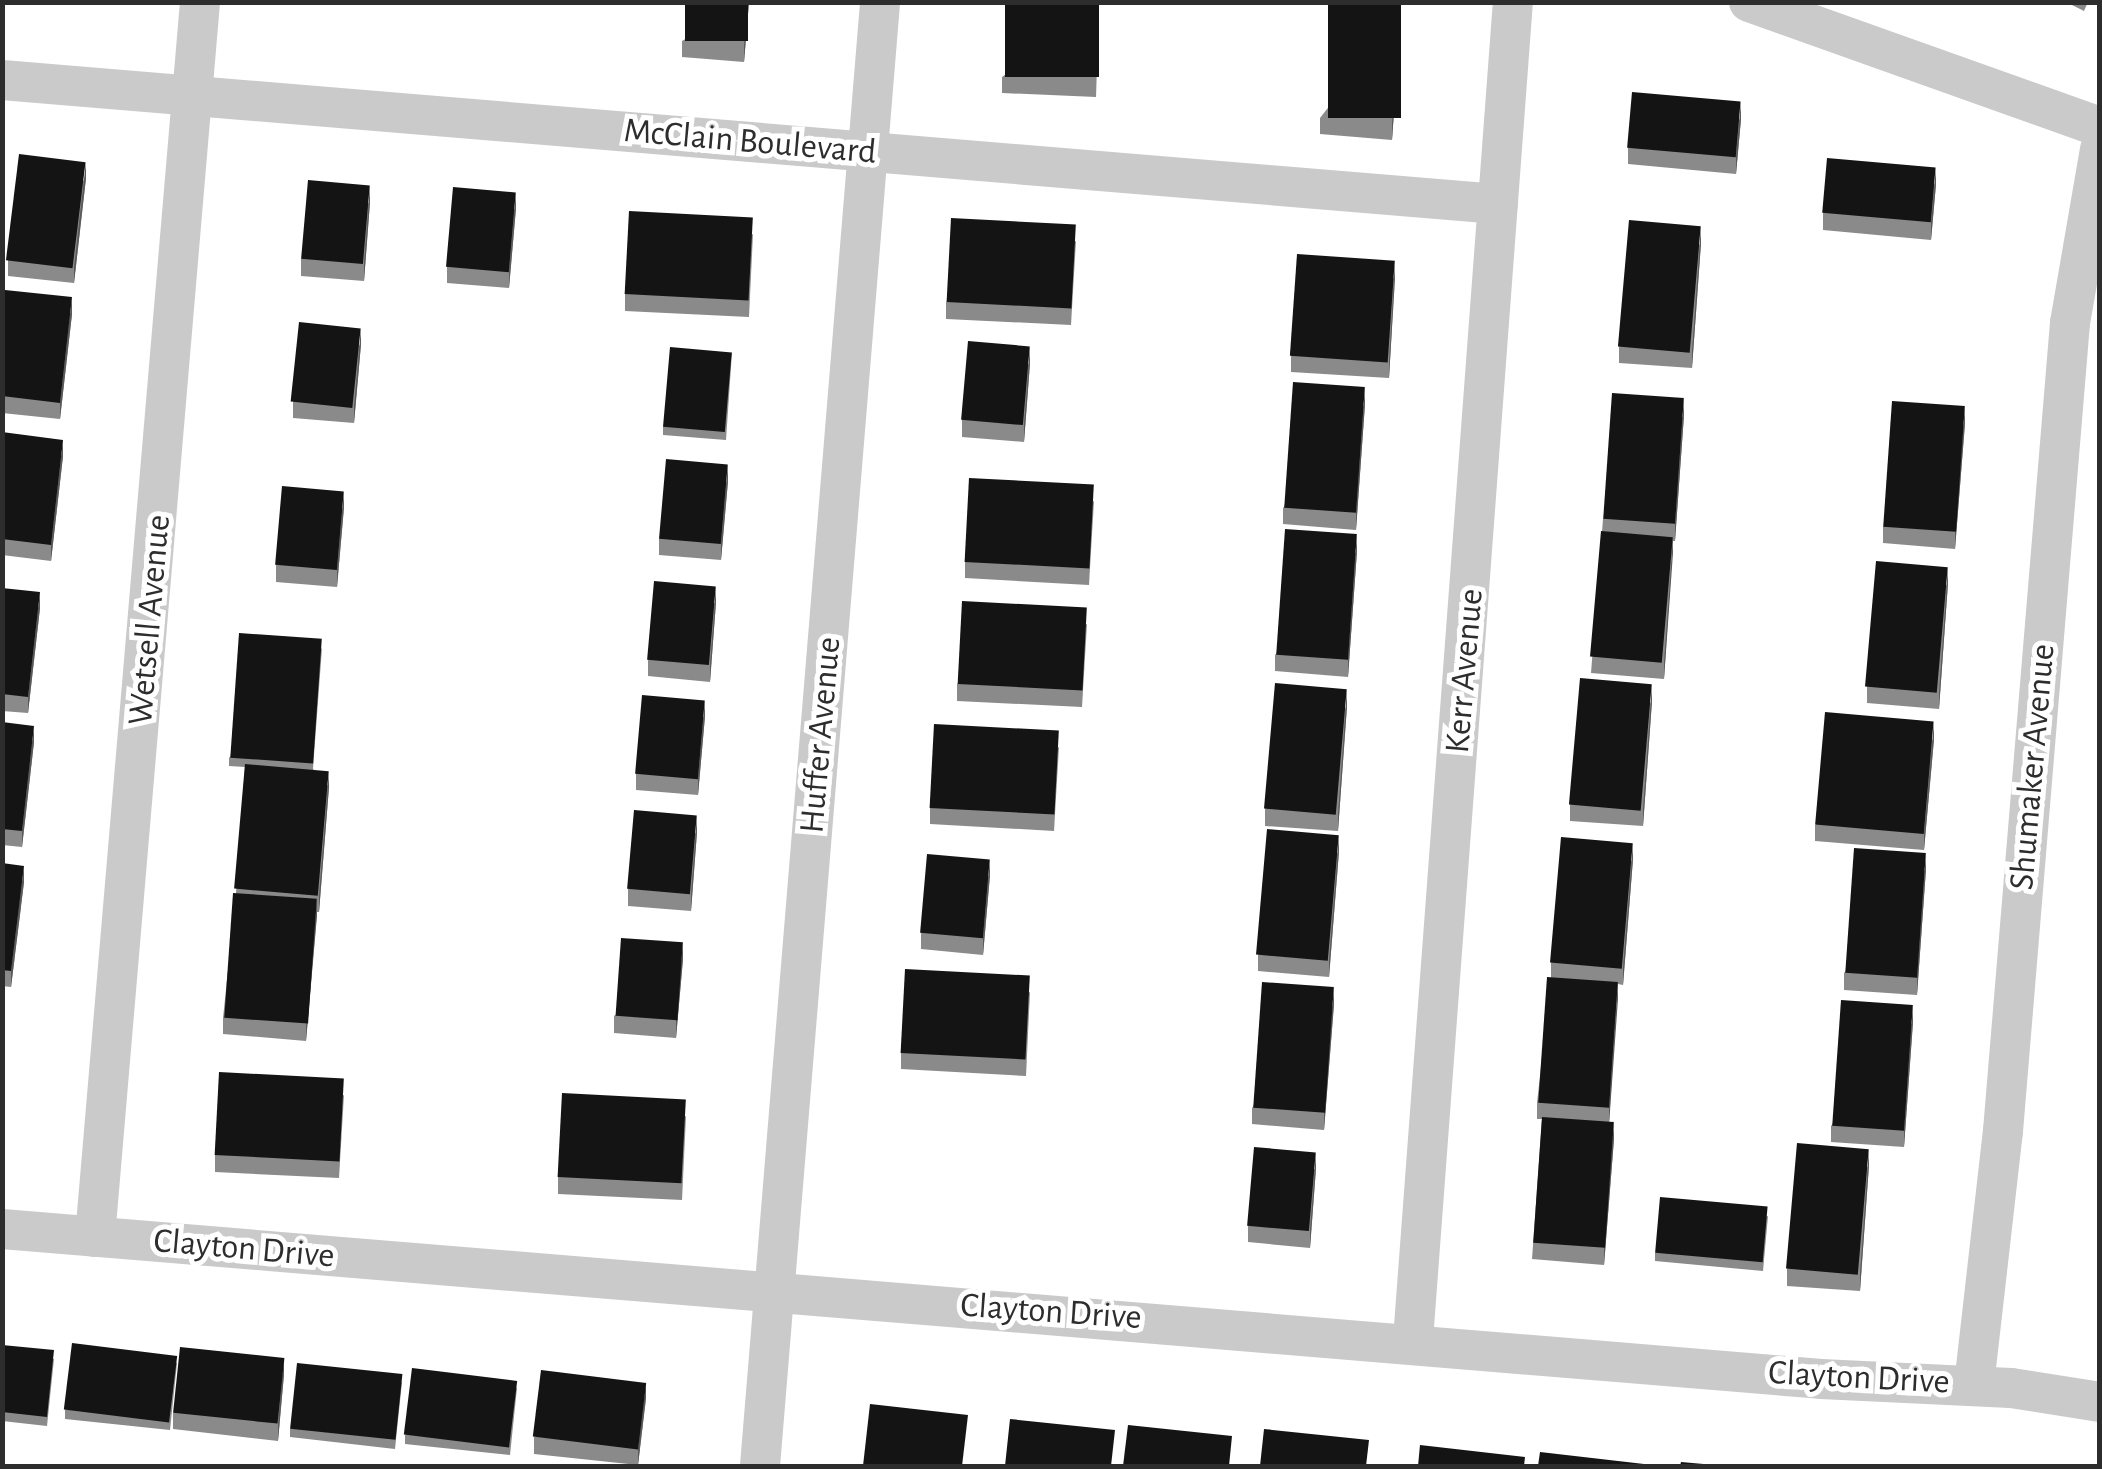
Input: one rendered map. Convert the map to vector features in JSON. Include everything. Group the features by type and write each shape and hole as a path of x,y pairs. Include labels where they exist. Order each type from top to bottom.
{"street":[{"name":"Wetsell Avenue","path":"94,1237 200,2"},
{"name":"Huffer Avenue","path":"760,1466 880,2"},
{"name":"Kerr Avenue","path":"1413,1340 1514,2"},
{"path":"1750,2 2100,127"},
{"name":"McClain Boulevard","path":"2,80 1498,204"},
{"name":"Shumaker Avenue","path":"1974,1385 2002,1131 2070,323 2100,150"},
{"name":"Clayton Drive","path":"2,1229 1413,1340 1821,1379 1974,1385 2100,1402"}],"building":[{"path":"685,2 748,2 748,41 685,41"},
{"path":"1005,2 1099,2 1099,77 1005,77"},
{"path":"1328,2 1401,2 1401,118 1328,118"},
{"path":"1632,92 1741,101 1736,157 1627,148"},
{"path":"19,154 86,162 72,268 6,260"},
{"path":"1827,158 1936,167 1931,222 1822,213"},
{"path":"308,180 370,185 363,264 301,259"},
{"path":"453,187 516,192 509,272 446,267"},
{"path":"629,211 753,217 748,300 625,294"},
{"path":"951,218 1076,225 1071,308 947,302"},
{"path":"1629,220 1701,226 1690,353 1618,347"},
{"path":"1297,254 1395,261 1388,363 1290,356"},
{"path":"5,290 72,297 60,403 2,396"},
{"path":"299,322 361,328 352,408 291,402"},
{"path":"968,341 1030,346 1023,425 961,420"},
{"path":"670,347 732,352 725,432 663,427"},
{"path":"1293,382 1365,387 1356,513 1284,508"},
{"path":"1612,393 1684,398 1675,524 1603,519"},
{"path":"1892,401 1965,406 1956,532 1883,527"},
{"path":"2,432 63,440 51,545 2,539"},
{"path":"666,459 728,464 721,544 659,539"},
{"path":"969,478 1094,485 1089,568 965,562"},
{"path":"282,486 344,491 337,570 275,565"},
{"path":"1285,529 1357,534 1348,660 1276,655"},
{"path":"1601,531 1673,537 1662,663 1590,657"},
{"path":"1876,561 1948,567 1937,693 1865,687"},
{"path":"654,581 716,586 709,665 647,660"},
{"path":"2,588 40,592 28,697 2,694"},
{"path":"962,601 1087,608 1082,690 958,684"},
{"path":"239,633 322,639 313,763 230,758"},
{"path":"1580,678 1652,684 1641,811 1569,805"},
{"path":"1275,683 1347,689 1336,815 1264,809"},
{"path":"642,695 705,700 698,779 635,774"},
{"path":"1825,712 1934,721 1924,834 1815,825"},
{"path":"2,722 34,726 22,831 2,829"},
{"path":"934,724 1059,731 1054,814 930,808"},
{"path":"245,764 329,771 318,896 234,889"},
{"path":"634,810 697,815 690,894 627,889"},
{"path":"1267,829 1339,835 1328,961 1256,955"},
{"path":"1561,837 1633,843 1622,969 1550,963"},
{"path":"1854,848 1926,853 1917,978 1845,973"},
{"path":"927,854 990,859 983,938 920,933"},
{"path":"2,863 24,866 11,971 2,970"},
{"path":"233,893 317,899 308,1024 224,1018"},
{"path":"621,938 683,942 677,1020 616,1016"},
{"path":"905,969 1030,976 1025,1059 901,1053"},
{"path":"1547,977 1618,982 1609,1108 1538,1103"},
{"path":"1262,982 1334,987 1325,1113 1253,1108"},
{"path":"1841,1000 1913,1005 1904,1131 1832,1126"},
{"path":"219,1072 344,1079 339,1161 215,1155"},
{"path":"562,1093 686,1099 681,1183 558,1177"},
{"path":"1542,1117 1614,1122 1605,1248 1533,1243"},
{"path":"1797,1143 1869,1149 1858,1275 1786,1269"},
{"path":"1254,1147 1316,1152 1309,1231 1247,1226"},
{"path":"1660,1197 1768,1206 1763,1262 1655,1253"},
{"path":"72,1343 177,1356 169,1422 64,1410"},
{"path":"2,1345 54,1350 47,1417 2,1412"},
{"path":"180,1347 284,1358 278,1424 173,1413"},
{"path":"297,1363 402,1374 396,1440 290,1429"},
{"path":"412,1368 517,1381 509,1447 404,1435"},
{"path":"541,1370 646,1383 638,1449 533,1437"},
{"path":"870,1404 968,1415 962,1466 863,1466"},
{"path":"1010,1419 1115,1430 1111,1466 1005,1466"},
{"path":"1128,1425 1232,1436 1229,1466 1123,1466"},
{"path":"1264,1429 1369,1440 1366,1466 1260,1466"},
{"path":"1420,1445 1525,1457 1524,1466 1418,1466"},
{"path":"1540,1452 1644,1464 1644,1466 1538,1466"},
{"path":"1681,1462 1726,1466 1680,1466"}]}
